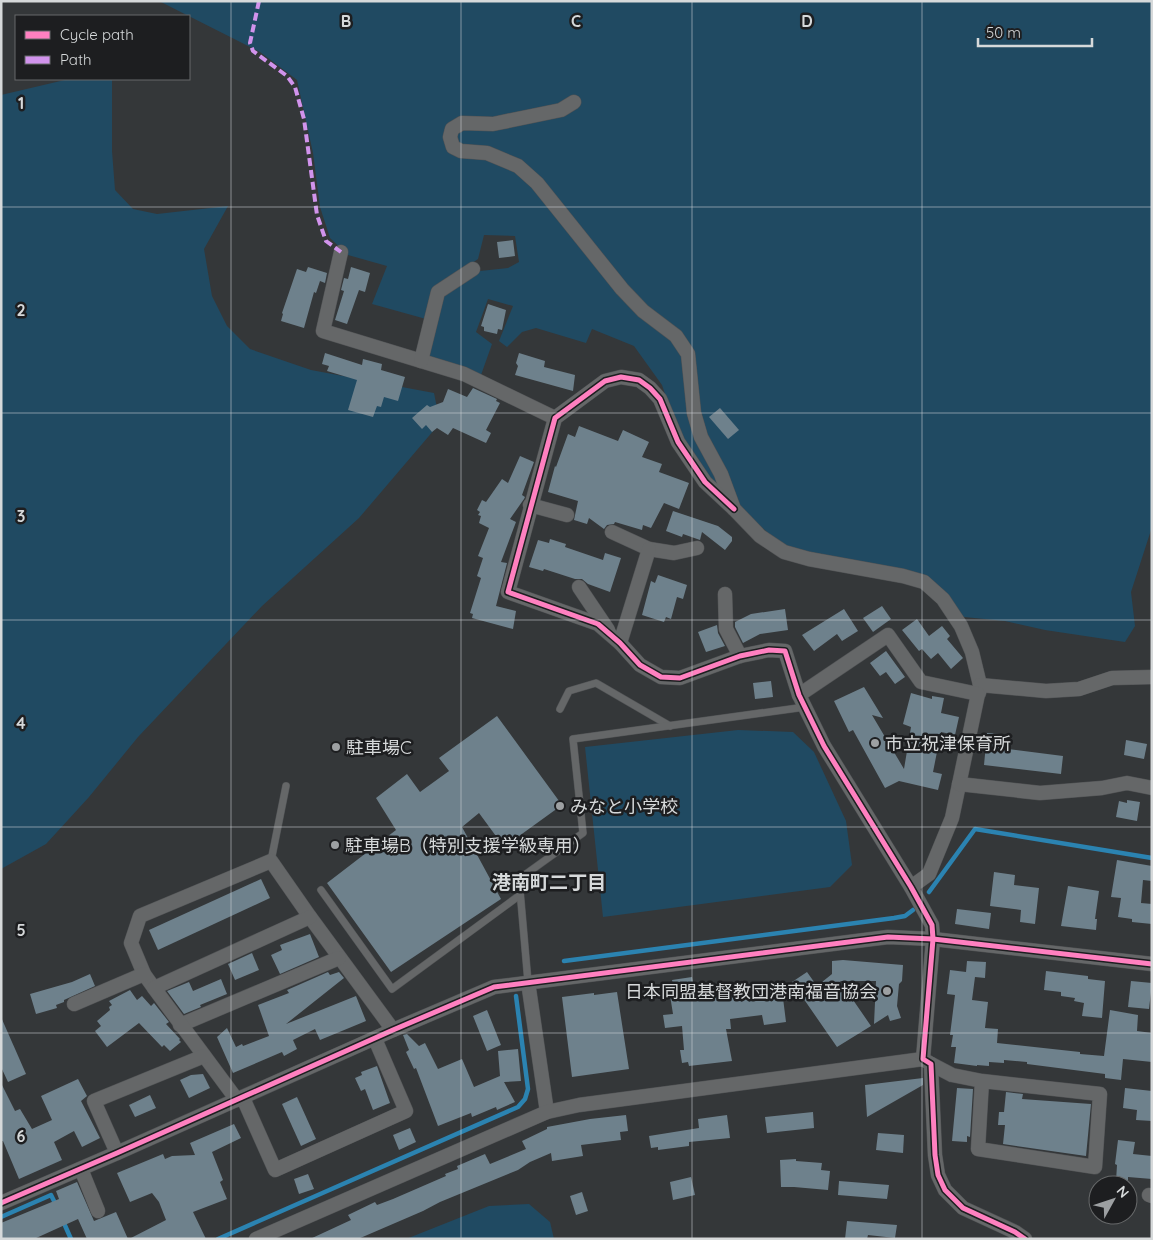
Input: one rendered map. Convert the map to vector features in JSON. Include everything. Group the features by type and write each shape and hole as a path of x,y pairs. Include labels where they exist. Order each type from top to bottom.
{"street":[{"path":"574,102 561,110 493,124 462,123 452,129 450,138 452,146 461,151 487,153 518,166 537,183 622,289 643,310 676,336 688,354 694,413 701,437 721,474 734,509"},
{"path":"341,252 323,331 464,374 555,418"},
{"path":"421,361 438,292 473,268"},
{"path":"911,887 929,874 952,818 979,690 972,652 961,626 943,599 924,582 903,576 809,559 784,552 760,536 705,482 678,442 660,399 650,388 639,380 621,377 605,381 555,418 508,592 598,624 620,643 640,665 661,677 680,678 740,656 770,650 785,651 802,701 824,746 911,887 932,925 933,939 927,1062 934,1155 938,1175 945,1190 963,1208 1015,1232 1025,1239"},
{"path":"530,505 567,515"},
{"path":"612,532 649,549 674,553 696,548"},
{"path":"620,643 649,549"},
{"path":"579,587 606,626 609,634"},
{"path":"725,594 726,629 740,656"},
{"path":"802,701 888,635 921,682 979,690 1055,690 1079,689 1112,678 1152,677"},
{"path":"959,784 1040,793 1102,788 1127,783 1152,788"},
{"path":"375,1039 406,1111 275,1170 240,1099 180,1025 144,974 132,943 140,916 271,861 339,958 393,1030"},
{"path":"154,988 310,917"},
{"path":"3,1197 117,1154 393,1030 494,987 888,936 933,939 1152,964"},
{"path":"180,1025 339,958"},
{"path":"74,1004 144,974"},
{"path":"528,982 547,1112"},
{"path":"117,1154 94,1101 204,1056"},
{"path":"256,1239 547,1112 579,1105 927,1062 952,1075 982,1081 1100,1094 1094,1167 978,1150 982,1081"},
{"path":"81,1169 98,1211"}],"lane":[{"path":"560,709 569,691 596,683 670,726"},
{"path":"528,982 519,879 583,833 573,739 670,726 802,701"},
{"path":"271,861 286,786"},
{"path":"321,890 392,989 520,895"}],"shaded area":[{"path":"159,1 1152,1 1152,527 1131,592 1135,626 1125,642 1045,630 1005,621 964,617 937,587 786,549 708,479 681,441 662,385 634,346 592,329 586,343 536,328 522,332 507,347 499,341 513,306 488,299 476,332 492,344 481,375 426,358 440,297 480,271 508,268 519,262 515,236 484,235 478,259 435,288 426,319 372,304 387,266 348,255 330,238 320,207 313,153 297,80 260,52"},
{"path":"65,80 112,80 112,151 115,190 133,209 157,214 228,206 204,249 212,296 227,326 250,349 311,370 434,393 440,423 359,518 262,606 138,737 89,797 46,844 1,869 1,95"},
{"path":"738,730 793,732 814,752 846,821 852,865 830,887 603,917 585,747"},
{"path":"529,1204 550,1222 554,1239 406,1239 489,1206"}],"building":[{"path":"513,240 515,256 499,258 497,242"},
{"path":"308,267 327,273 325,283 320,281 316,293 314,292 304,328 281,321 297,269 306,272"},
{"path":"351,267 370,273 365,292 359,290 347,324 335,320 344,291 341,290 344,278 348,279"},
{"path":"488,304 506,310 502,330 498,329 497,334 484,331 484,327 481,326"},
{"path":"325,353 362,365 363,359 382,364 381,370 405,377 398,401 384,397 381,407 377,406 373,417 348,410 357,380 327,371 329,366 322,364"},
{"path":"519,353 545,361 544,367 575,375 573,391 515,375"},
{"path":"473,388 497,399 496,401 500,403 486,430 491,433 486,443 453,428 448,435 437,428 432,432 426,425 422,429 412,418 427,405 430,407 443,402 448,389 467,397"},
{"path":"720,408 739,430 728,439 709,417"},
{"path":"579,426 618,441 623,430 649,442 642,457 662,464 659,472 689,483 679,509 664,503 651,528 643,525 642,530 615,522 614,524 607,525 604,529 589,518 587,524 574,520 578,501 548,492 555,466 568,434 575,437"},
{"path":"520,456 534,462 522,495 525,497 510,519 516,522 501,562 507,563 496,606 516,611 513,629 472,618 473,614 470,613 481,578 477,576 483,558 478,556 489,528 479,523 481,516 478,515 480,512 477,510 482,500 486,502 502,479 508,483"},
{"path":"673,511 718,526 732,537 732,541 725,550 702,532 700,540 683,534 682,537 666,531"},
{"path":"550,539 566,544 565,547 603,560 605,553 621,558 610,592 588,584 582,579 575,579 544,569 543,571 529,567 538,540 549,543"},
{"path":"658,575 687,585 683,599 677,597 671,619 666,617 664,622 642,615 651,581 655,583"},
{"path":"882,606 891,619 873,632 863,618"},
{"path":"785,609 788,630 760,634 743,643 735,627 735,622 751,614"},
{"path":"844,609 858,631 842,641 837,634 814,651 802,635"},
{"path":"917,619 929,636 942,626 950,636 947,639 963,658 951,669 938,653 931,659 922,649 919,651 902,630"},
{"path":"717,625 718,633 725,646 706,652 698,632"},
{"path":"886,651 905,677 895,684 886,672 880,676 870,663"},
{"path":"771,681 773,697 755,699 753,683"},
{"path":"864,687 883,718 872,715 904,769 911,727 903,724 911,693 932,699 932,696 944,698 941,713 959,717 955,735 941,732 933,772 942,774 938,790 899,781 885,788 853,730 849,732 834,701"},
{"path":"497,716 562,805 504,847 479,813 462,827 501,899 391,972 327,883 396,830 376,798 407,774 420,792 449,771 439,758"},
{"path":"987,733 1001,734 1000,748 1063,756 1061,774 984,765"},
{"path":"1126,740 1147,744 1144,759 1124,755"},
{"path":"1127,800 1140,802 1137,821 1116,817 1119,801 1127,803"},
{"path":"1117,860 1152,866 1152,881 1143,880 1141,903 1152,904 1152,924 1132,922 1132,919 1118,917 1121,898 1111,897"},
{"path":"994,872 1015,875 1014,885 1039,888 1035,924 1020,922 1021,910 990,906"},
{"path":"261,879 270,898 158,950 149,930"},
{"path":"1068,886 1099,891 1095,919 1097,919 1096,930 1061,926"},
{"path":"957,909 991,913 989,929 955,924"},
{"path":"310,934 319,957 280,974 271,955 282,950 280,945"},
{"path":"252,953 259,970 235,980 228,964"},
{"path":"843,960 903,965 897,1006 901,1018 890,1021 888,1015 874,1024 876,981 840,981 871,1026 837,1047 792,982 807,972 817,986 832,974 832,961"},
{"path":"967,961 986,962 985,978 975,977 972,1000 988,1002 985,1028 998,1029 997,1043 1104,1056 1110,1010 1138,1015 1137,1031 1152,1033 1152,1062 1123,1059 1121,1080 1105,1078 1105,1074 1027,1064 1027,1062 1004,1060 1004,1063 989,1062 989,1066 954,1063 956,1047 951,1047 953,1035 950,1035 955,995 947,994 950,970 966,972"},
{"path":"1046,971 1088,976 1088,979 1105,981 1102,1018 1082,1016 1084,1003 1074,1001 1075,998 1061,996 1061,992 1044,990"},
{"path":"328,972 330,975 339,972 344,978 286,1024 356,996 366,1021 320,1040 315,1029 293,1040 297,1049 284,1056 282,1052 233,1073 217,1037 227,1028 236,1047 269,1036 258,1005 289,993 287,990"},
{"path":"90,974 95,986 64,1000 64,1002 56,1005 57,1008 36,1014 30,994 72,982"},
{"path":"692,977 694,988 721,985 722,990 781,982 786,1022 764,1025 762,1015 730,1019 731,1029 726,1029 732,1061 689,1066 688,1062 682,1063 680,1050 684,1050 682,1026 665,1028 663,1015 673,1014 669,989 674,988 672,980"},
{"path":"221,979 227,994 184,1014 167,991 189,982 193,991"},
{"path":"1131,981 1152,983 1149,1009 1128,1007"},
{"path":"130,990 137,1000 142,996 151,1006 154,1003 169,1022 166,1024 181,1042 170,1051 164,1045 162,1047 139,1023 107,1047 95,1031 101,1026 97,1021 110,1010 109,1007 112,1005 109,1001"},
{"path":"617,992 629,1069 572,1077 562,997"},
{"path":"487,1010 501,1045 487,1051 473,1016"},
{"path":"1,1017 26,1074 8,1082 1,1067"},
{"path":"407,1034 419,1046 425,1043 438,1069 462,1059 474,1087 500,1076 498,1051 518,1049 521,1081 504,1082 515,1102 497,1110 496,1107 472,1117 471,1113 438,1126 416,1068 414,1069 406,1052 409,1050 403,1035"},
{"path":"377,1066 390,1103 373,1110 365,1089 361,1091 355,1078 362,1075 361,1072"},
{"path":"203,1074 210,1088 189,1098 180,1080 191,1075"},
{"path":"923,1078 923,1085 867,1117 865,1085"},
{"path":"78,1079 87,1096 81,1101 100,1138 82,1147 74,1131 54,1142 62,1160 19,1179 3,1141 1,1141 1,1083 15,1111 20,1109 32,1129 52,1120 41,1096"},
{"path":"957,1088 973,1089 970,1137 967,1136 967,1142 952,1141"},
{"path":"1125,1088 1152,1091 1152,1121 1136,1120 1137,1110 1123,1108"},
{"path":"1006,1092 1023,1094 1022,1099 1091,1104 1086,1156 1003,1144 1005,1125 998,1125 999,1112 1004,1112"},
{"path":"150,1095 156,1108 135,1117 129,1105"},
{"path":"297,1097 316,1139 301,1146 282,1104"},
{"path":"813,1112 814,1128 767,1133 765,1117"},
{"path":"626,1115 628,1131 620,1132 621,1140 581,1145 583,1156 552,1161 551,1153 530,1162 518,1170 440,1202 358,1239 310,1239 351,1220 348,1215 375,1202 377,1205 446,1176 445,1174 458,1169 457,1166 485,1154 490,1164 526,1149 522,1141 547,1129 547,1127"},
{"path":"727,1115 730,1138 689,1142 689,1146 658,1150 658,1147 651,1148 649,1136 699,1128 698,1119"},
{"path":"234,1124 241,1138 212,1152 223,1180 220,1182 227,1199 193,1212 206,1239 129,1239 166,1220 159,1202 152,1193 130,1202 117,1173 163,1154 165,1159 172,1156 195,1155 190,1143"},
{"path":"410,1128 416,1142 399,1150 393,1135"},
{"path":"878,1133 904,1135 903,1153 876,1150"},
{"path":"1118,1140 1135,1142 1133,1154 1152,1156 1152,1179 1138,1178 1138,1175 1116,1175 1117,1165 1115,1164"},
{"path":"796,1159 796,1161 822,1163 821,1170 830,1171 828,1190 781,1187 780,1160"},
{"path":"308,1174 314,1189 299,1194 294,1179"},
{"path":"691,1177 695,1195 673,1200 670,1182"},
{"path":"839,1181 889,1185 887,1199 838,1195"},
{"path":"77,1182 94,1221 116,1212 128,1239 87,1239 78,1219 34,1239 1,1239 1,1223 59,1199 56,1191"},
{"path":"582,1192 588,1211 576,1215 570,1196"},
{"path":"847,1221 897,1225 895,1238 868,1235 867,1239 845,1239"}],"waterway":[{"path":"929,892 975,829 1152,858"},
{"path":"564,961 894,918 905,916 913,910"},
{"path":"218,1239 518,1107 525,1099 528,1089 516,996"},
{"path":"1,1217 51,1195 56,1205"},
{"path":"63,1221 71,1239"}],"marked path":[{"path":"259,1 250,43 253,51 287,76 295,87 304,119 317,215 326,241 341,252"}],"cycle path":[{"path":"734,509 705,482 678,442 660,399 650,388 639,380 621,377 605,381 555,418 508,592 598,624 620,643 640,665 661,677 680,678 740,656 769,650 785,651 799,695 824,746 911,887 932,925 933,939 923,1059 931,1064 935,1155 938,1175 945,1190 963,1208 1015,1232 1025,1239"},
{"path":"1,1203 494,987 888,937 933,939 1152,964"}],"place":[{"name":"市立祝津保育所","path":"875,743"},
{"name":"駐車場C","path":"336,747"},
{"name":"みなと小学校","path":"560,806"},
{"name":"駐車場B（特別支援学級専用）","path":"335,845"},
{"name":"日本同盟基督教団港南福音協会","path":"887,991"}],"district":[{"name":"港南町二丁目","path":"549,882"}]}
